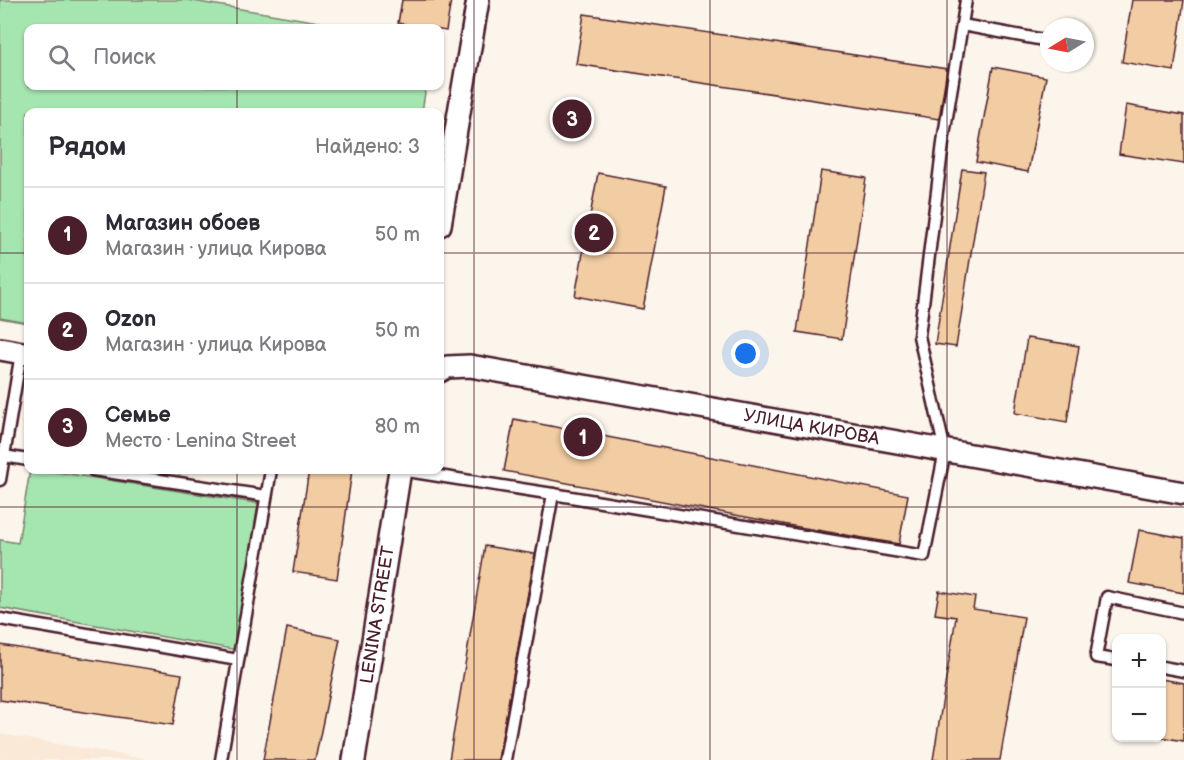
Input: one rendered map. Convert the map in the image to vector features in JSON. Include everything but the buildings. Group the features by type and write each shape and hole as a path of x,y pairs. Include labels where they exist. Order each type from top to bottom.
{"street":[{"path":"444,201 478,0"},
{"path":"0,349 24,353"},
{"name":"УЛИЦА КИРОВА","path":"444,369 470,366 1184,493"},
{"name":"LENINA STREET","path":"354,760 399,474"}],"lane":[{"path":"426,474 924,556 945,451 919,336 944,135 966,0"},
{"path":"962,25 1040,39"},
{"path":"0,480 24,358"},
{"path":"4,456 24,459"},
{"path":"120,474 266,496"},
{"path":"221,760 270,474"},
{"path":"505,760 553,494"},
{"path":"1112,659 1096,657 1107,597 1184,613"},
{"path":"0,619 238,660"},
{"path":"1166,669 1184,671"}],"shaded area":[{"path":"0,734 151,760 0,760"}],"green space":[{"path":"0,0 187,0 330,24 24,24 24,90 425,90 423,108 24,108 24,322 0,318"},
{"path":"29,474 70,474 262,504 237,650 0,608 0,540 18,543"}],"place":[{"name":"Семье","path":"572,119"},
{"name":"Ozon","path":"594,233"},
{"name":"Магазин обоев","path":"583,437"}]}
